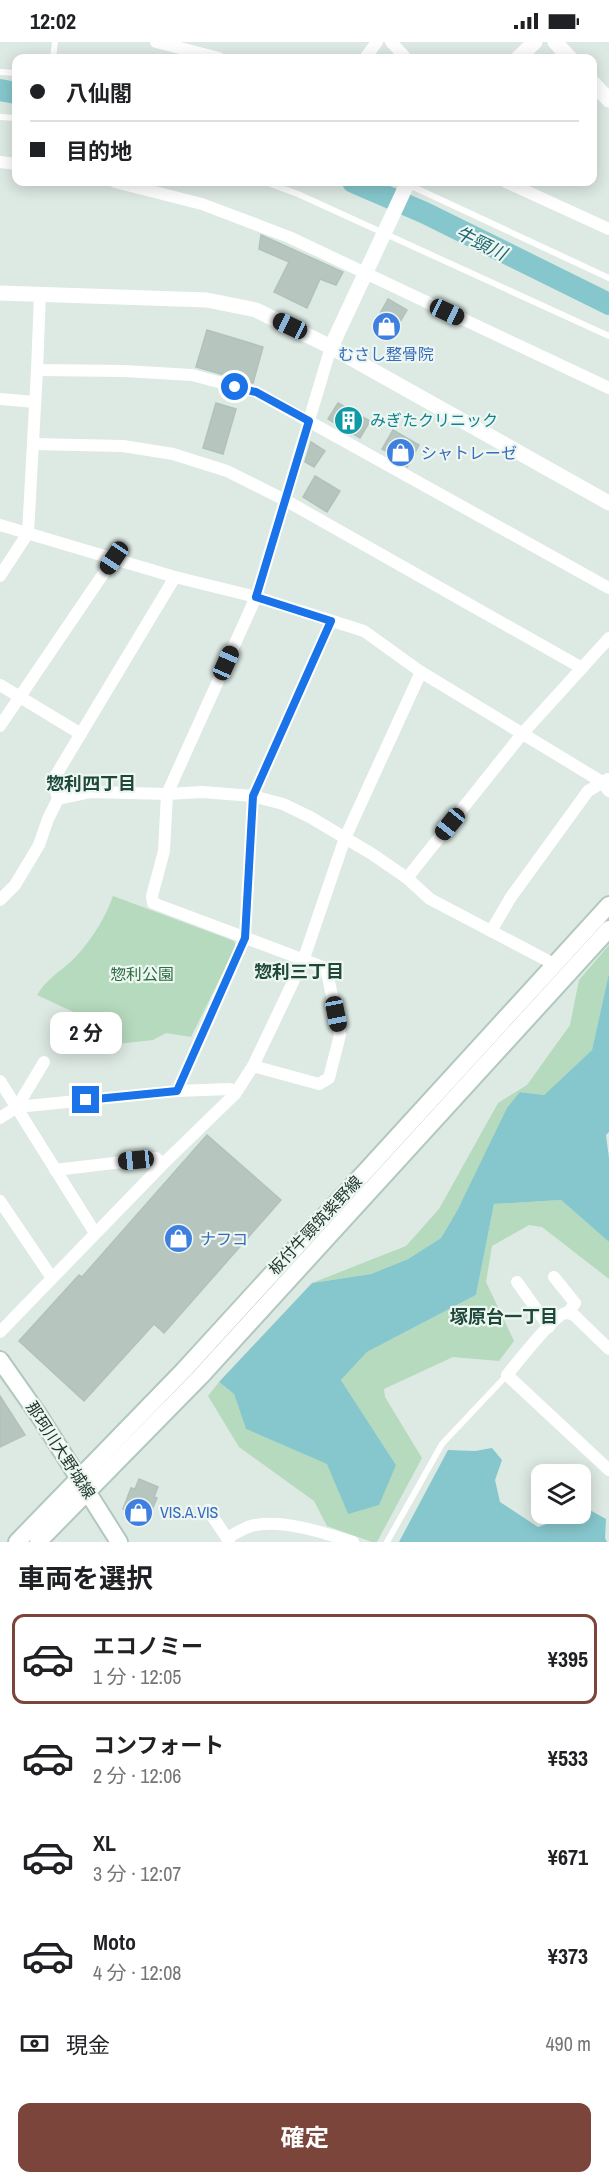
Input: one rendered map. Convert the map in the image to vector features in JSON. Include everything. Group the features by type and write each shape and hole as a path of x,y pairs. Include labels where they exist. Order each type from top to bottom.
{"main road":[{"name":"板付牛頸筑紫野線","path":"38,1542 83,1485 184,1370 609,905"},
{"name":"板付牛頸筑紫野線","path":"17,1542 83,1485 200,1377 609,929"},
{"name":"那珂川大野城線","path":"0,1360 40,1417 119,1542"}],"street":[{"path":"156,42 203,54"},
{"path":"391,42 402,54"},
{"path":"522,54 535,42"},
{"path":"555,42 566,54"},
{"path":"597,87 609,100"},
{"path":"131,186 202,204 289,237 609,388"},
{"path":"253,1066 319,1084 328,1078 340,1035 327,972 323,967 153,903 152,896 164,851 167,794 256,597 331,346 403,186"},
{"path":"515,186 609,229"},
{"path":"0,293 207,300 256,310 331,346 609,503"},
{"path":"0,576 28,533 40,294"},
{"path":"36,370 124,371 192,375 256,392 609,588"},
{"path":"0,399 35,402"},
{"path":"33,444 123,446 172,454 227,471 285,500 582,668"},
{"path":"0,525 175,577 256,597 364,631 421,672 607,784"},
{"path":"0,726 114,558"},
{"path":"0,900 15,885 39,845 58,799 53,780 175,577"},
{"path":"177,1091 245,938 253,796 331,621"},
{"path":"407,878 522,734 609,638"},
{"path":"0,1332 163,1164 235,1094 253,1066 303,960 345,838 421,672"},
{"path":"0,685 81,734"},
{"path":"491,931 511,897 588,791 607,784"},
{"path":"58,799 91,792 167,794 202,792 253,796 283,804 345,838 407,878 430,898 554,964"},
{"path":"0,1118 17,1107 44,1062"},
{"path":"0,1081 95,1233"},
{"path":"17,1107 177,1091 230,1089 235,1094"},
{"path":"55,1170 156,1158 163,1164"},
{"path":"0,1201 52,1278"},
{"path":"554,1277 575,1303 568,1313 563,1314 549,1327 507,1375 609,1470"},
{"path":"517,1282 549,1327"},
{"path":"568,1313 575,1316 609,1349"},
{"path":"208,1510 228,1540 250,1526 283,1524 326,1533 353,1542"}],"lane":[{"path":"276,186 384,232 609,336"},
{"path":"414,186 609,278"},
{"path":"387,1542 442,1444 507,1375"}],"green space":[{"name":"惣利公園","path":"113,896 234,941 236,946 191,1037 166,1033 153,1040 82,1048 95,1022 37,995 46,983 75,958 95,933"},
{"path":"609,945 609,973 592,1050 544,1095 520,1092 441,1238 408,1259 371,1274 312,1283 406,1246 439,1209 498,1103 527,1085 570,1025 579,980"},
{"path":"561,1200 609,1242 609,1279 542,1227 529,1225 492,1246 486,1282 514,1341 499,1361 453,1357 384,1389 385,1397 422,1458 377,1542 327,1526 314,1501 239,1447 208,1396 219,1382 234,1394 246,1429 328,1464 348,1514 396,1465 341,1380 367,1352 476,1295 494,1204"}],"water":[{"path":"609,973 609,1132 606,1135 609,1158 609,1242 561,1200 494,1204 476,1295 367,1352 341,1380 396,1465 379,1505 348,1514 327,1464 246,1429 234,1394 219,1382 312,1283 371,1274 408,1259 441,1238 458,1209 507,1108 520,1092 544,1095 592,1050"},
{"path":"492,1448 502,1460 495,1480 500,1502 531,1524 538,1527 547,1524 591,1524 591,1511 606,1519 605,1538 607,1542 399,1542 448,1450 475,1451"}],"building":[{"path":"261,235 343,272 336,285 320,279 307,308 274,292 289,262 259,249"},
{"path":"388,299 407,310 391,337 377,330 376,321"},
{"path":"207,330 263,347 253,383 196,367"},
{"path":"216,403 236,409 223,454 203,448"},
{"name":"みぎたクリニック","path":"338,403 370,421 360,438 328,419"},
{"path":"393,430 419,445 407,467 399,462 400,459 382,449"},
{"path":"311,442 325,451 314,467 305,462"},
{"path":"315,476 340,491 327,512 303,497"},
{"path":"207,1135 281,1200 164,1333 154,1324 84,1401 19,1341 79,1275 82,1277"},
{"path":"0,1396 25,1435 0,1447"},
{"path":"139,1479 158,1487 154,1497 157,1498 148,1519 139,1515 138,1519 127,1514 128,1511 123,1509 131,1488 135,1489"}],"waterway":[{"name":"牛頸川","path":"0,90 12,92"},
{"name":"牛頸川","path":"362,186 425,213 609,304"}],"place":[{"name":"むさし整骨院","path":"386,326"},
{"name":"みぎたクリニック","path":"349,420"},
{"name":"シャトレーゼ","path":"400,453"},
{"name":"ナフコ","path":"179,1239"},
{"name":"VIS.A.VIS","path":"139,1512"}],"district":[{"name":"惣利四丁目","path":"91,783"},
{"name":"惣利三丁目","path":"299,971"},
{"name":"塚原台一丁目","path":"504,1316"}],"route":[{"path":"86,1100 177,1091 245,938 253,796 331,621 256,597 309,421 256,392 235,387"}]}
